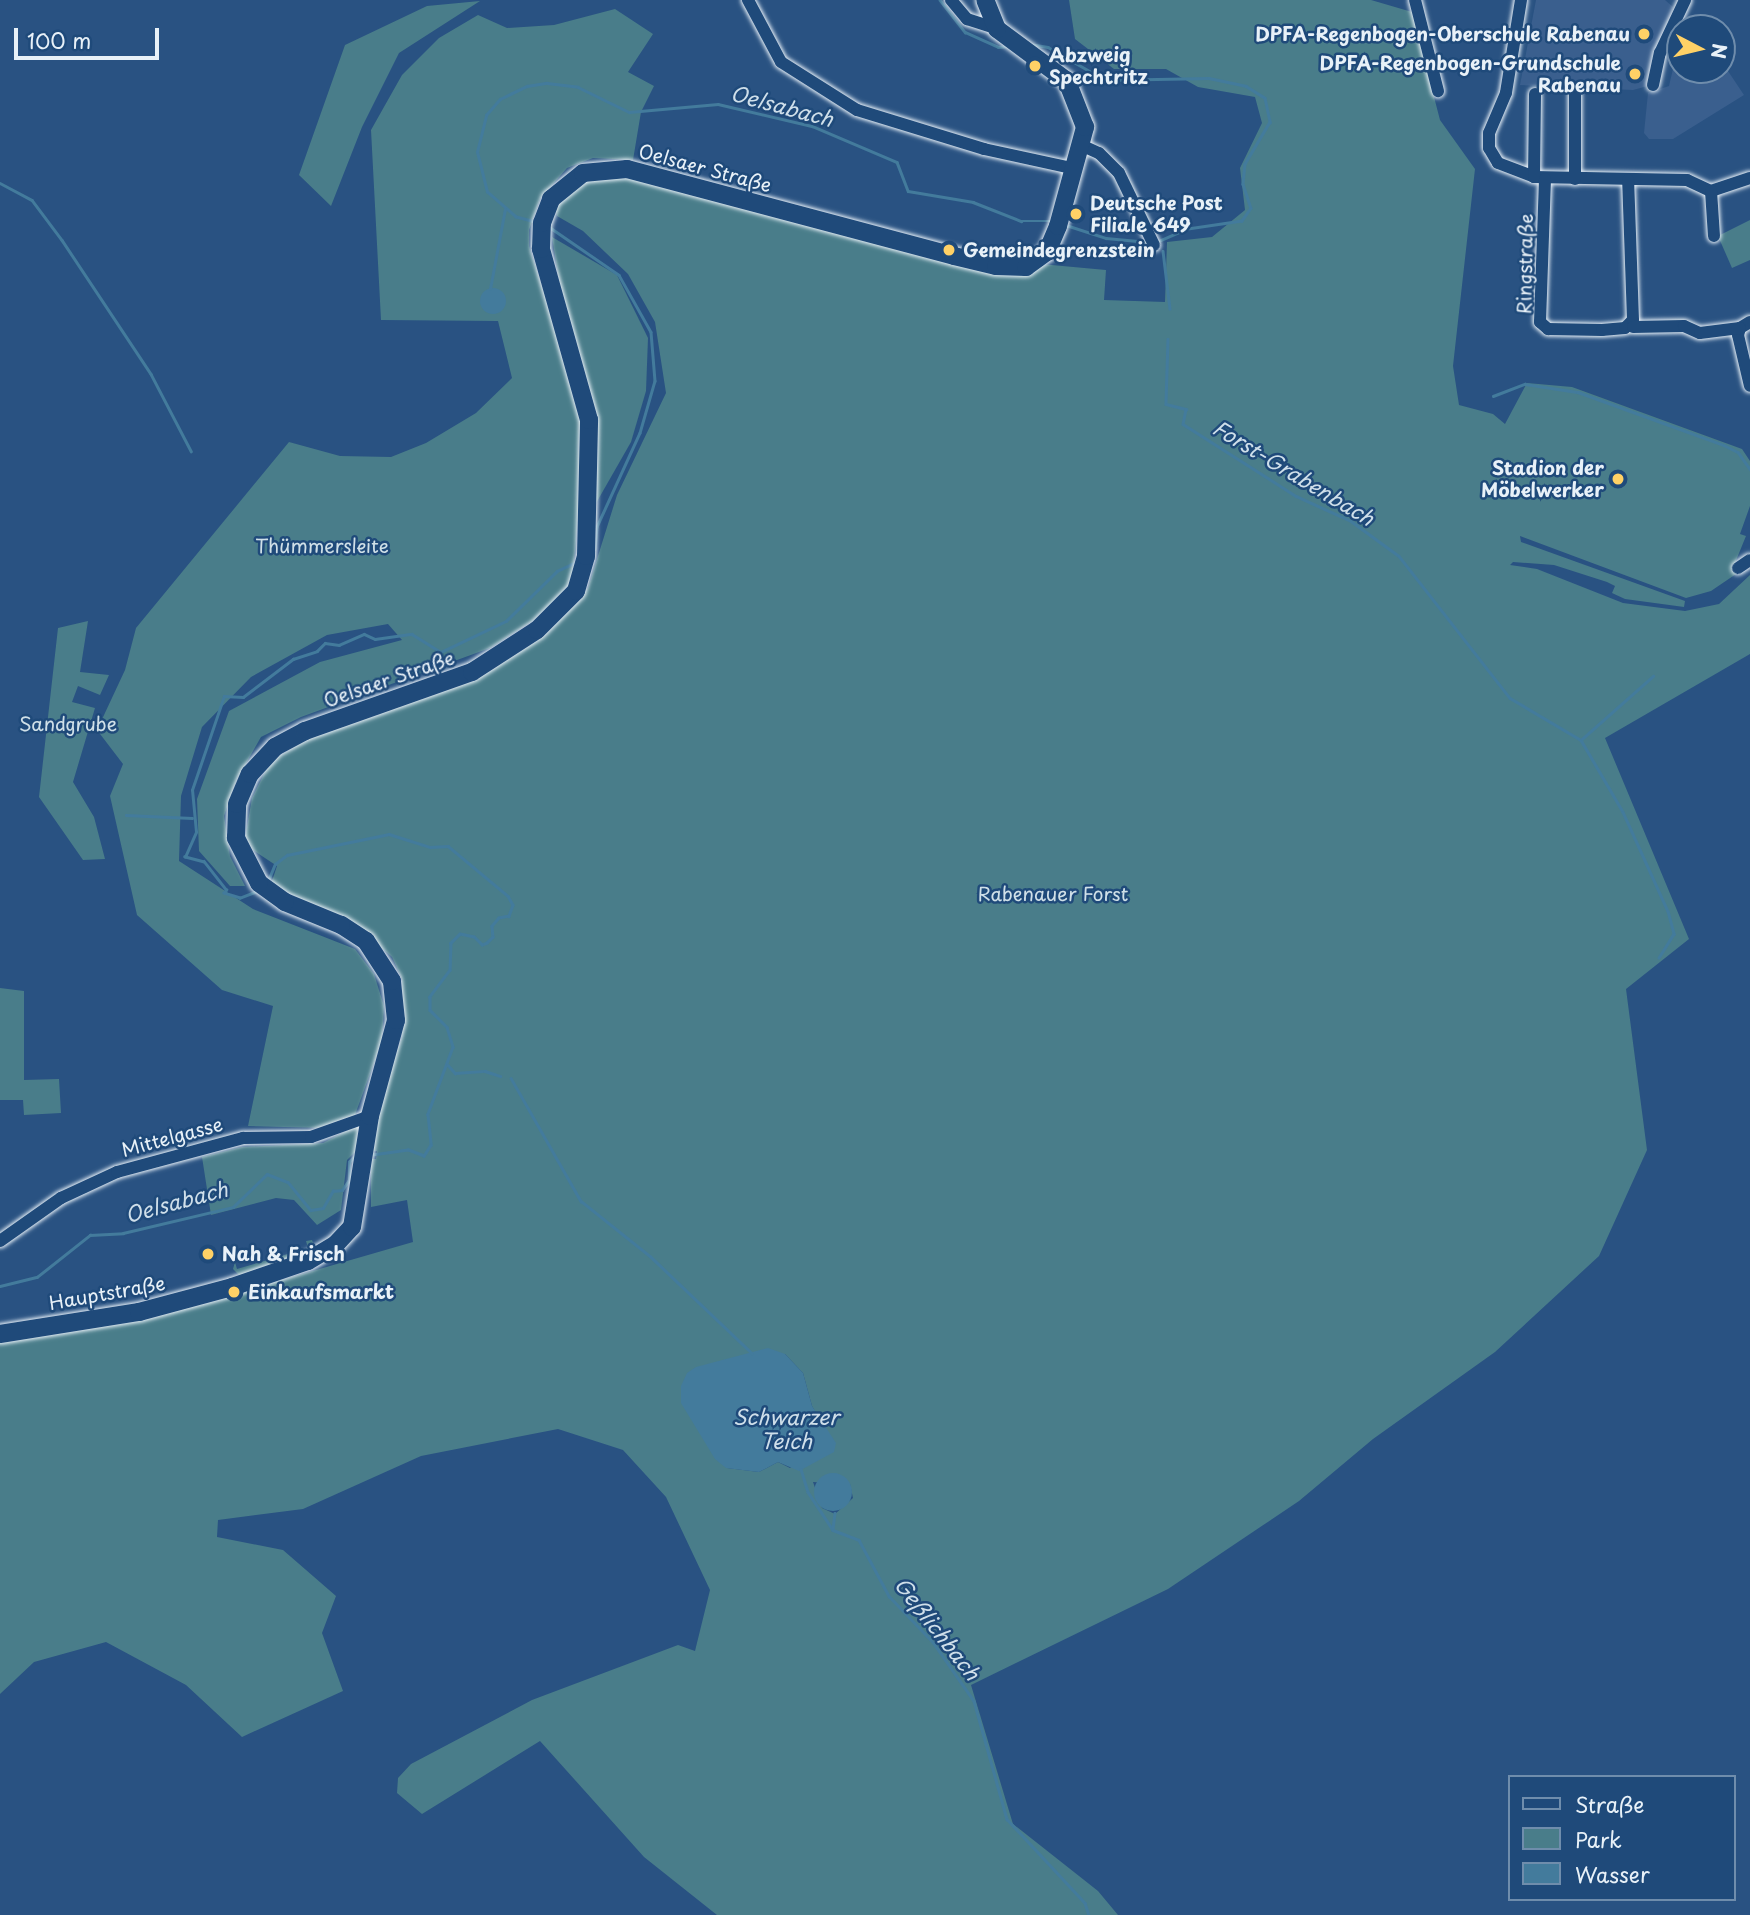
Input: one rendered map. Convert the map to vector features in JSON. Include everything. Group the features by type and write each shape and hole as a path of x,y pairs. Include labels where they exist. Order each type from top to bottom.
{"main road":[{"path":"985,0 998,29 1016,45 1062,74 1073,89 1085,127 1083,146"},
{"name":"Oelsaer Straße","path":"370,1116 396,1020 394,991 386,966 366,941 341,925 263,887 236,838 237,804 250,774 275,747 305,731 472,672 537,630 568,601 585,562 589,420 541,249 542,223 561,187 583,173 612,167 996,266 1026,267 1047,251 1059,223 1072,168 1083,146"},
{"name":"Hauptstraße","path":"0,1334 169,1304 297,1265 336,1244 357,1215 370,1116"}],"street":[{"path":"748,0 781,62 857,110 984,149 1072,168"},
{"path":"951,0 967,19 998,29"},
{"path":"1415,0 1438,91"},
{"path":"1521,0 1506,93 1489,133 1489,148 1498,163 1540,178 1687,180 1711,191 1750,178"},
{"path":"1653,85 1660,53 1685,0"},
{"path":"1535,94 1540,178"},
{"path":"1575,94 1575,179"},
{"path":"1083,146 1099,153 1119,173 1152,241"},
{"name":"Ringstraße","path":"1540,178 1540,322 1548,329 1625,328 1633,320 1628,180"},
{"path":"1711,191 1714,236"},
{"path":"1633,327 1684,326 1700,333 1745,325 1750,386"},
{"path":"1738,568 1750,560"},
{"name":"Mittelgasse","path":"0,1241 61,1199 117,1172 243,1138 312,1138 370,1116"}],"shaded area":[{"path":"1536,0 1665,0 1673,7 1671,14 1666,14 1666,26 1652,56 1648,86 1633,90 1520,85"},
{"path":"1736,83 1744,95 1673,139 1649,139 1644,133 1648,93 1669,86"}],"green space":[{"name":"Rabenauer Forst","path":"1069,0 1371,0 1412,12 1440,120 1475,169 1453,366 1459,405 1493,414 1505,424 1527,383 1572,387 1742,449 1750,461 1750,506 1740,534 1746,536 1735,563 1739,572 1711,591 1686,598 1520,536 1521,542 1685,601 1684,607 1625,599 1612,593 1615,586 1607,582 1554,565 1513,562 1510,565 1537,569 1623,603 1685,611 1719,604 1750,575 1750,654 1605,738 1689,939 1626,989 1647,1150 1599,1256 1495,1352 1373,1439 1299,1501 1168,1589 971,1685 1013,1824 1098,1891 1118,1915 717,1915 644,1857 540,1741 422,1814 397,1793 398,1778 411,1764 532,1700 678,1645 695,1651 710,1590 666,1497 623,1450 558,1429 421,1456 303,1509 218,1520 217,1537 283,1550 336,1596 322,1633 343,1691 242,1737 186,1685 106,1642 34,1662 0,1694 0,1339 150,1318 413,1242 407,1200 371,1207 371,1159 376,1159 377,1151 372,1151 381,1094 402,1037 402,979 392,957 361,930 271,884 277,866 244,844 252,798 270,762 320,731 529,641 588,588 617,495 666,393 655,322 628,274 583,231 557,216 555,207 567,190 592,177 625,174 954,256 1106,270 1104,300 1165,302 1167,242 1212,237 1245,210 1240,168 1262,123 1255,97 1198,87 1166,69 1114,69 1075,39","holes":["785,1354 803,1373 812,1406 830,1437 790,1468 778,1462 759,1472 727,1468 707,1443","813,1482 850,1484 853,1498 835,1514 822,1508"]},
{"path":"480,1 399,53 362,127 331,206 299,175 345,45 427,6"},
{"name":"Thümmersleite","path":"615,9 653,34 628,72 654,86 641,112 633,160 593,158 567,168 540,199 529,230 529,246 579,403 584,457 572,582 537,618 490,648 301,717 261,737 236,781 224,816 230,856 245,886 230,886 199,851 197,799 229,711 320,662 402,640 388,624 327,635 251,677 202,727 181,796 179,861 253,909 355,949 374,974 384,1006 382,1041 355,1115 322,1128 248,1126 273,1006 222,990 137,915 110,796 123,764 97,730 125,670 136,628 289,442 340,456 391,457 426,443 476,413 512,378 498,321 381,320 371,130 402,75 439,38 478,15 507,28 554,25"},
{"path":"1750,220 1750,260 1732,268 1718,236"},
{"path":"552,237 617,275 648,338 646,391 631,442 595,505"},
{"name":"Sandgrube","path":"88,621 80,672 109,675 100,695 78,686 72,702 95,708 73,782 94,817 105,859 83,860 39,797 58,628"},
{"path":"0,988 24,991 24,1080 59,1079 61,1113 24,1115 23,1100 0,1100"},
{"path":"358,1125 357,1150 347,1160 341,1210 317,1225 294,1200 276,1198 211,1215 202,1157 242,1147 323,1143"},
{"path":"312,1240 315,1248 307,1253 240,1276 233,1269 235,1262 237,1269 308,1248 306,1241"}],"water":[{"path":"493,288 502,292 506,301 502,310 493,314 484,310 480,301 484,292"},
{"name":"Schwarzer Teich","path":"768,1348 785,1354 803,1373 812,1406 836,1443 834,1452 799,1471 778,1462 759,1472 726,1468 715,1459 681,1403 681,1386 687,1373 696,1367"},
{"path":"833,1473 846,1479 852,1492 846,1505 833,1511 820,1505 814,1492 820,1479"}],"waterway":[{"name":"Oelsabach","path":"940,0 965,32 998,47 1009,46"},
{"name":"Oelsabach","path":"1029,44 1048,47 1105,80 1209,78 1246,86 1265,98 1270,122 1245,164 1243,184 1251,208 1242,221 1187,229 1158,242"},
{"name":"Oelsabach","path":"535,222 516,217 487,192 477,152 486,115 500,99 527,86 547,83 578,87 629,112 718,104 812,126 897,162 908,191 973,202 1021,221 1053,221"},
{"path":"0,183 32,200 62,240 151,374 191,451"},
{"path":"490,289 505,209"},
{"name":"Oelsabach","path":"1066,225 1106,238 1148,242"},
{"name":"Oelsabach","path":"548,226 619,275 651,332 655,381 640,433 597,527 595,549"},
{"name":"Forst-Grabenbach","path":"1163,251 1170,309"},
{"name":"Forst-Grabenbach","path":"1168,339 1166,404 1186,409 1183,424 1296,496 1351,521 1399,556 1510,698 1581,740 1623,812 1668,911 1674,934 1659,958"},
{"path":"1493,396 1525,384 1578,392 1724,445 1738,452 1750,469"},
{"name":"Oelsabach","path":"256,892 240,898 224,893 226,890 204,862 185,857 196,832 192,790 224,696 243,697 293,659 317,651 325,643 339,645 364,634 375,639 412,634 441,652 506,621 557,571 576,562"},
{"path":"1582,739 1653,676"},
{"path":"126,815 192,818"},
{"name":"Oelsabach","path":"268,881 275,864 287,855 389,834 430,847 448,846 508,896 513,905 509,916 499,918 492,926 493,937 487,943 482,945 474,937 460,934 451,943 450,970 430,997 430,1010 447,1027 453,1047 428,1114 431,1145 424,1156 408,1150 371,1155"},
{"path":"448,1065 455,1073 485,1071 500,1076"},
{"name":"Geßlichbach","path":"511,1078 581,1201 650,1256 752,1353"},
{"name":"Oelsabach","path":"0,1286 37,1277 90,1235 123,1233 233,1207 267,1174 288,1182 311,1210 323,1208 333,1191 342,1190 349,1180 349,1162 357,1154"},
{"path":"801,1469 808,1492 833,1530"},
{"name":"Geßlichbach","path":"835,1513 833,1530 859,1540 889,1596 933,1642 974,1701 1007,1819 1085,1903 1089,1915"}],"place":[{"name":"DPFA-Regenbogen-Oberschule Rabenau","path":"1644,34"},
{"name":"Abzweig Spechtritz","path":"1035,66"},
{"name":"DPFA-Regenbogen-Grundschule Rabenau","path":"1635,74"},
{"name":"Deutsche Post Filiale 649","path":"1076,214"},
{"name":"Gemeindegrenzstein","path":"949,250"},
{"name":"Stadion der Möbelwerker","path":"1618,479"},
{"name":"Nah & Frisch","path":"208,1254"},
{"name":"Einkaufsmarkt","path":"234,1292"}]}
